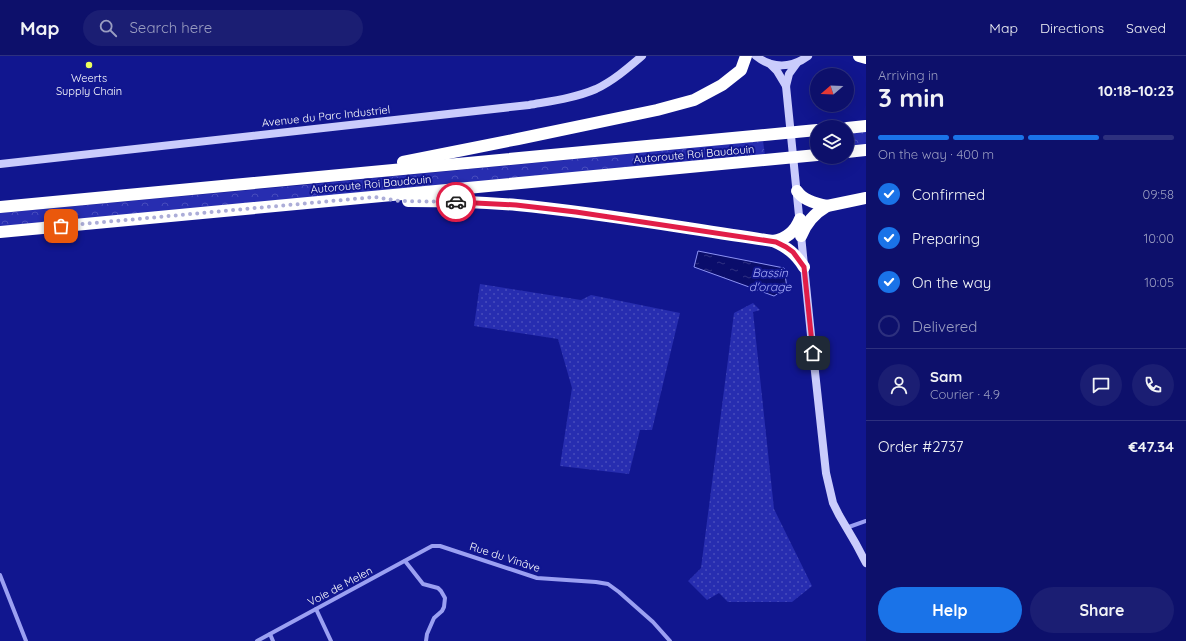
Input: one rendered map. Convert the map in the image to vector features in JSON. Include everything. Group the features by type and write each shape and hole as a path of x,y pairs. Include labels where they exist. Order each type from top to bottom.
{"highway":[{"path":"380,172 397,163 657,110 694,100 722,85 741,70 746,56"},
{"path":"859,56 866,58"},
{"path":"854,127 866,126"},
{"name":"Autoroute Roi Baudouin","path":"0,207 810,131"},
{"path":"854,151 866,150"},
{"name":"Autoroute Roi Baudouin","path":"0,232 810,156"},
{"path":"797,191 802,197 827,206"},
{"path":"375,197 399,201 516,205 576,212 773,241 793,252 804,267"},
{"path":"801,236 812,217 827,206 866,198"},
{"path":"773,241 779,240 790,234 796,228 800,219"}],"street":[{"name":"Avenue du Parc Industriel","path":"0,164 529,105 568,98 596,88 616,77 642,56"},
{"path":"756,56 769,64 783,66 797,63 808,56"},
{"path":"797,63 789,74 786,86 826,473 834,503 866,563"},
{"path":"769,64 777,71 786,86"},
{"path":"846,528 866,521"},
{"name":"Voie de Melen","path":"257,641 432,546"},
{"name":"Rue du Vinâve","path":"432,546 448,548 537,578 608,584 653,622 670,641"},
{"path":"405,561 423,584 438,588 445,598 444,607 442,611 434,618 426,641"},
{"path":"0,575 26,641"},
{"path":"316,609 331,641"},
{"path":"270,634 273,641"}],"green space":[{"path":"866,131 866,146 854,147 854,132"},
{"path":"763,141 765,155 0,227 0,213"},
{"path":"480,284 581,300 591,295 680,313 652,430 640,430 629,474 560,466 572,388 558,339 474,326"},
{"path":"753,303 760,310 753,312 774,509 812,586 792,602 728,602 719,593 707,600 688,581 701,568 734,313"}],"water":[{"name":"Bassin d'orage","path":"698,251 784,268 787,288 774,296 694,267"}],"way so far":[{"path":"61,226 375,197 399,201 456,202"}],"place":[{"name":"Weerts Supply Chain","path":"89,65"}],"route":[{"path":"456,202 516,205 576,212 776,242 793,252 804,267 813,353"}]}
